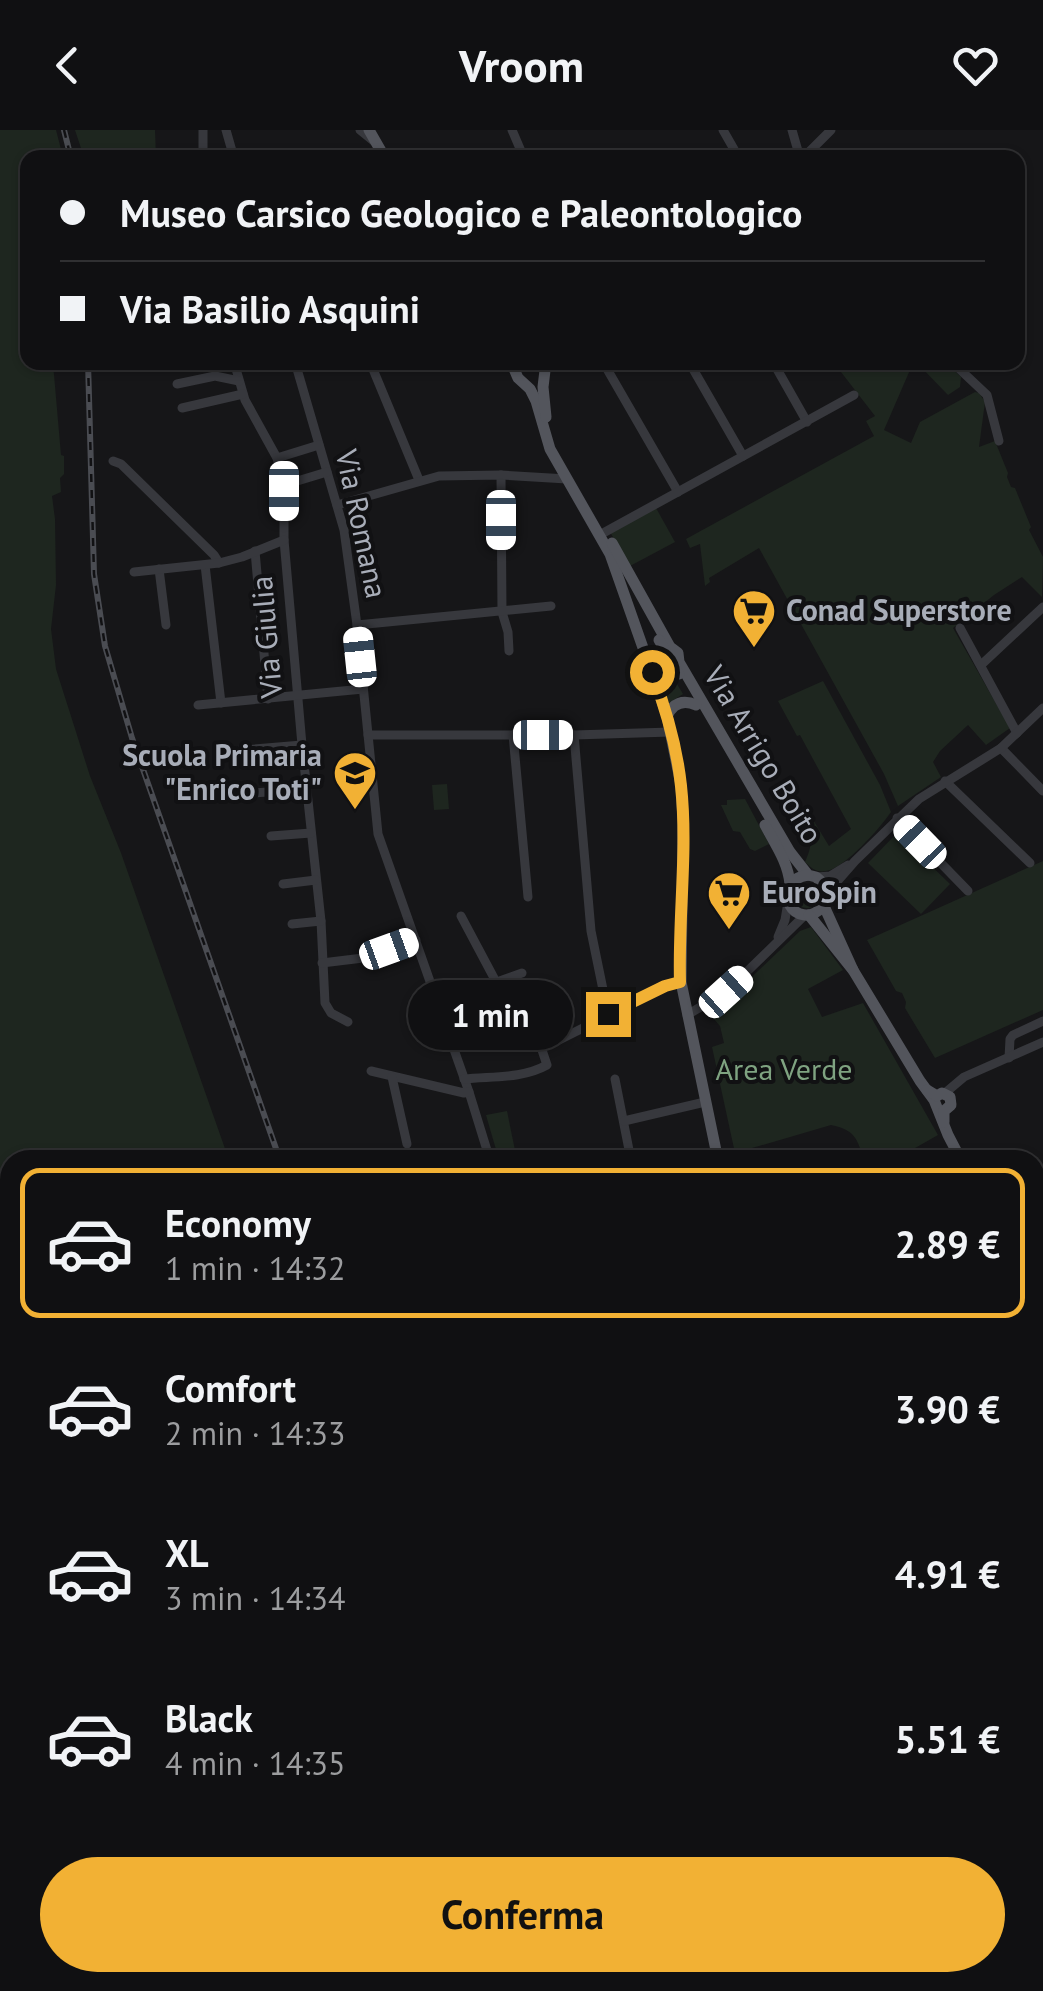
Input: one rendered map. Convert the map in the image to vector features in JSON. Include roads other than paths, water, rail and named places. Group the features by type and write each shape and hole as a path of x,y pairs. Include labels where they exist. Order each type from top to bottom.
{"main road":[{"path":"369,130 380,150"},
{"path":"515,370 536,400 546,441 613,552"},
{"path":"524,383 538,382 545,370"},
{"path":"547,370 546,420 606,532 672,732 683,821 680,982 716,1150"},
{"name":"Via Arrigo Boito","path":"613,552 781,853 790,877 788,902 793,910 807,916 853,970 903,1055 942,1101 948,1135 956,1150"},
{"path":"652,672 671,657"},
{"name":"Via Arrigo Boito","path":"671,657 790,852 824,884 853,970"},
{"path":"668,716 680,703 696,704"},
{"name":"Via Arrigo Boito","path":"790,884 796,878 812,876"},
{"path":"807,916 820,912 826,899"}],"street":[{"path":"360,130 376,143"},
{"path":"811,150 832,130"},
{"name":"Via Giulia","path":"237,370 257,425 277,458 284,485 284,540 321,921 325,1002 338,1018 348,1022"},
{"name":"Via Romana","path":"297,370 344,530 378,834 487,1150"},
{"path":"373,370 419,480"},
{"path":"608,370 678,492"},
{"path":"694,370 743,456"},
{"path":"778,370 807,422"},
{"path":"960,370 987,395 999,441"},
{"path":"177,384 215,376 240,381"},
{"path":"182,408 243,394"},
{"path":"606,532 854,395"},
{"path":"277,458 320,445"},
{"path":"113,461 121,464 219,564"},
{"path":"284,485 327,472"},
{"path":"337,506 419,480 454,474 567,479"},
{"path":"501,475 502,612 510,651"},
{"path":"134,572 219,564 284,540"},
{"path":"255,550 268,699"},
{"path":"205,565 221,703"},
{"path":"160,569 166,625"},
{"path":"356,625 552,606"},
{"path":"980,664 1043,607"},
{"path":"960,628 1017,733"},
{"path":"198,705 363,690"},
{"path":"826,899 854,861 918,799 1000,748 1043,708"},
{"path":"368,735 672,732"},
{"path":"513,735 528,897"},
{"path":"574,735 591,932 608,1014"},
{"path":"232,750 302,745"},
{"path":"1000,748 1043,791"},
{"path":"945,780 1030,863"},
{"path":"254,794 307,789"},
{"path":"897,818 968,891"},
{"path":"271,836 311,832"},
{"path":"812,876 830,876 854,861"},
{"path":"283,884 316,880"},
{"path":"775,944 788,902"},
{"path":"461,916 494,978 490,984"},
{"path":"687,1014 726,992 807,916"},
{"path":"292,924 321,921"},
{"path":"322,963 363,958 416,940"},
{"path":"438,1003 522,972"},
{"path":"556,1041 680,982"},
{"path":"1009,1058 1012,1035 1043,1021"},
{"path":"942,1101 964,1078 1043,1042"},
{"path":"464,1079 524,1074 543,1068 548,1065 540,1044"},
{"path":"371,1072 469,1092"},
{"path":"392,1077 407,1144"},
{"path":"615,1080 629,1150"},
{"path":"624,1121 705,1102"}],"railway":[{"path":"64,130 69,150"},
{"path":"88,370 94,574 105,646 132,738 276,1150"}],"place":[{"name":"Conad Superstore","path":"754,649"},
{"name":"Scuola Primaria \"Enrico Toti\"","path":"355,811"},
{"name":"EuroSpin","path":"729,931"}],"park label":[{"name":"Area Verde","path":"784,1070"}]}
